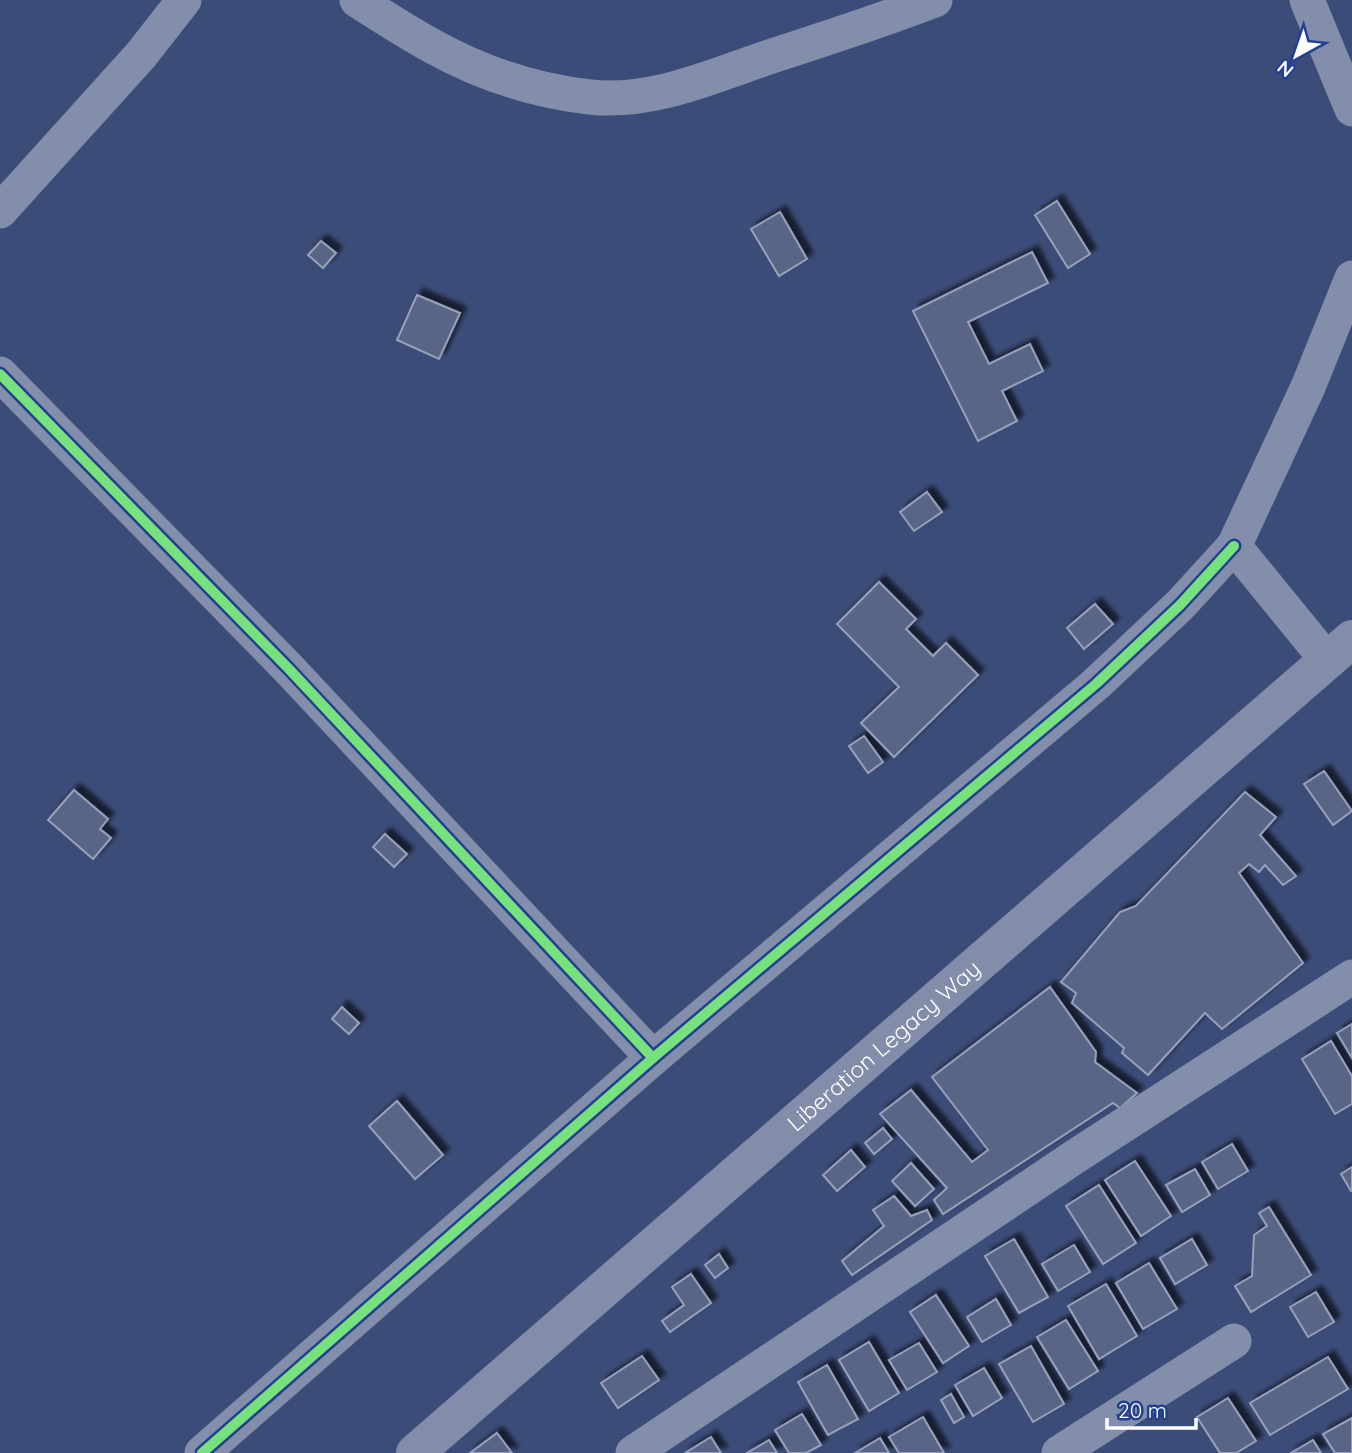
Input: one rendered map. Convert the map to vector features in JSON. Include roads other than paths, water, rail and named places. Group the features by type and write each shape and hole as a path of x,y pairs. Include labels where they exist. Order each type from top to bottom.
{"main road":[{"name":"Liberation Legacy Way","path":"415,1453 1340,649"}],"street":[{"path":"0,211 141,55 184,0"},
{"path":"357,0 435,48 494,74 542,89 591,97 630,98 669,90 935,0"},
{"path":"1307,0 1352,109"},
{"path":"202,1453 653,1058 1096,684 1180,605 1234,546 1308,387 1352,278"},
{"path":"0,374 289,669 653,1058"},
{"path":"1234,546 1340,649"},
{"path":"633,1453 1076,1156 1352,977"},
{"path":"1059,1453 1234,1341"}]}
